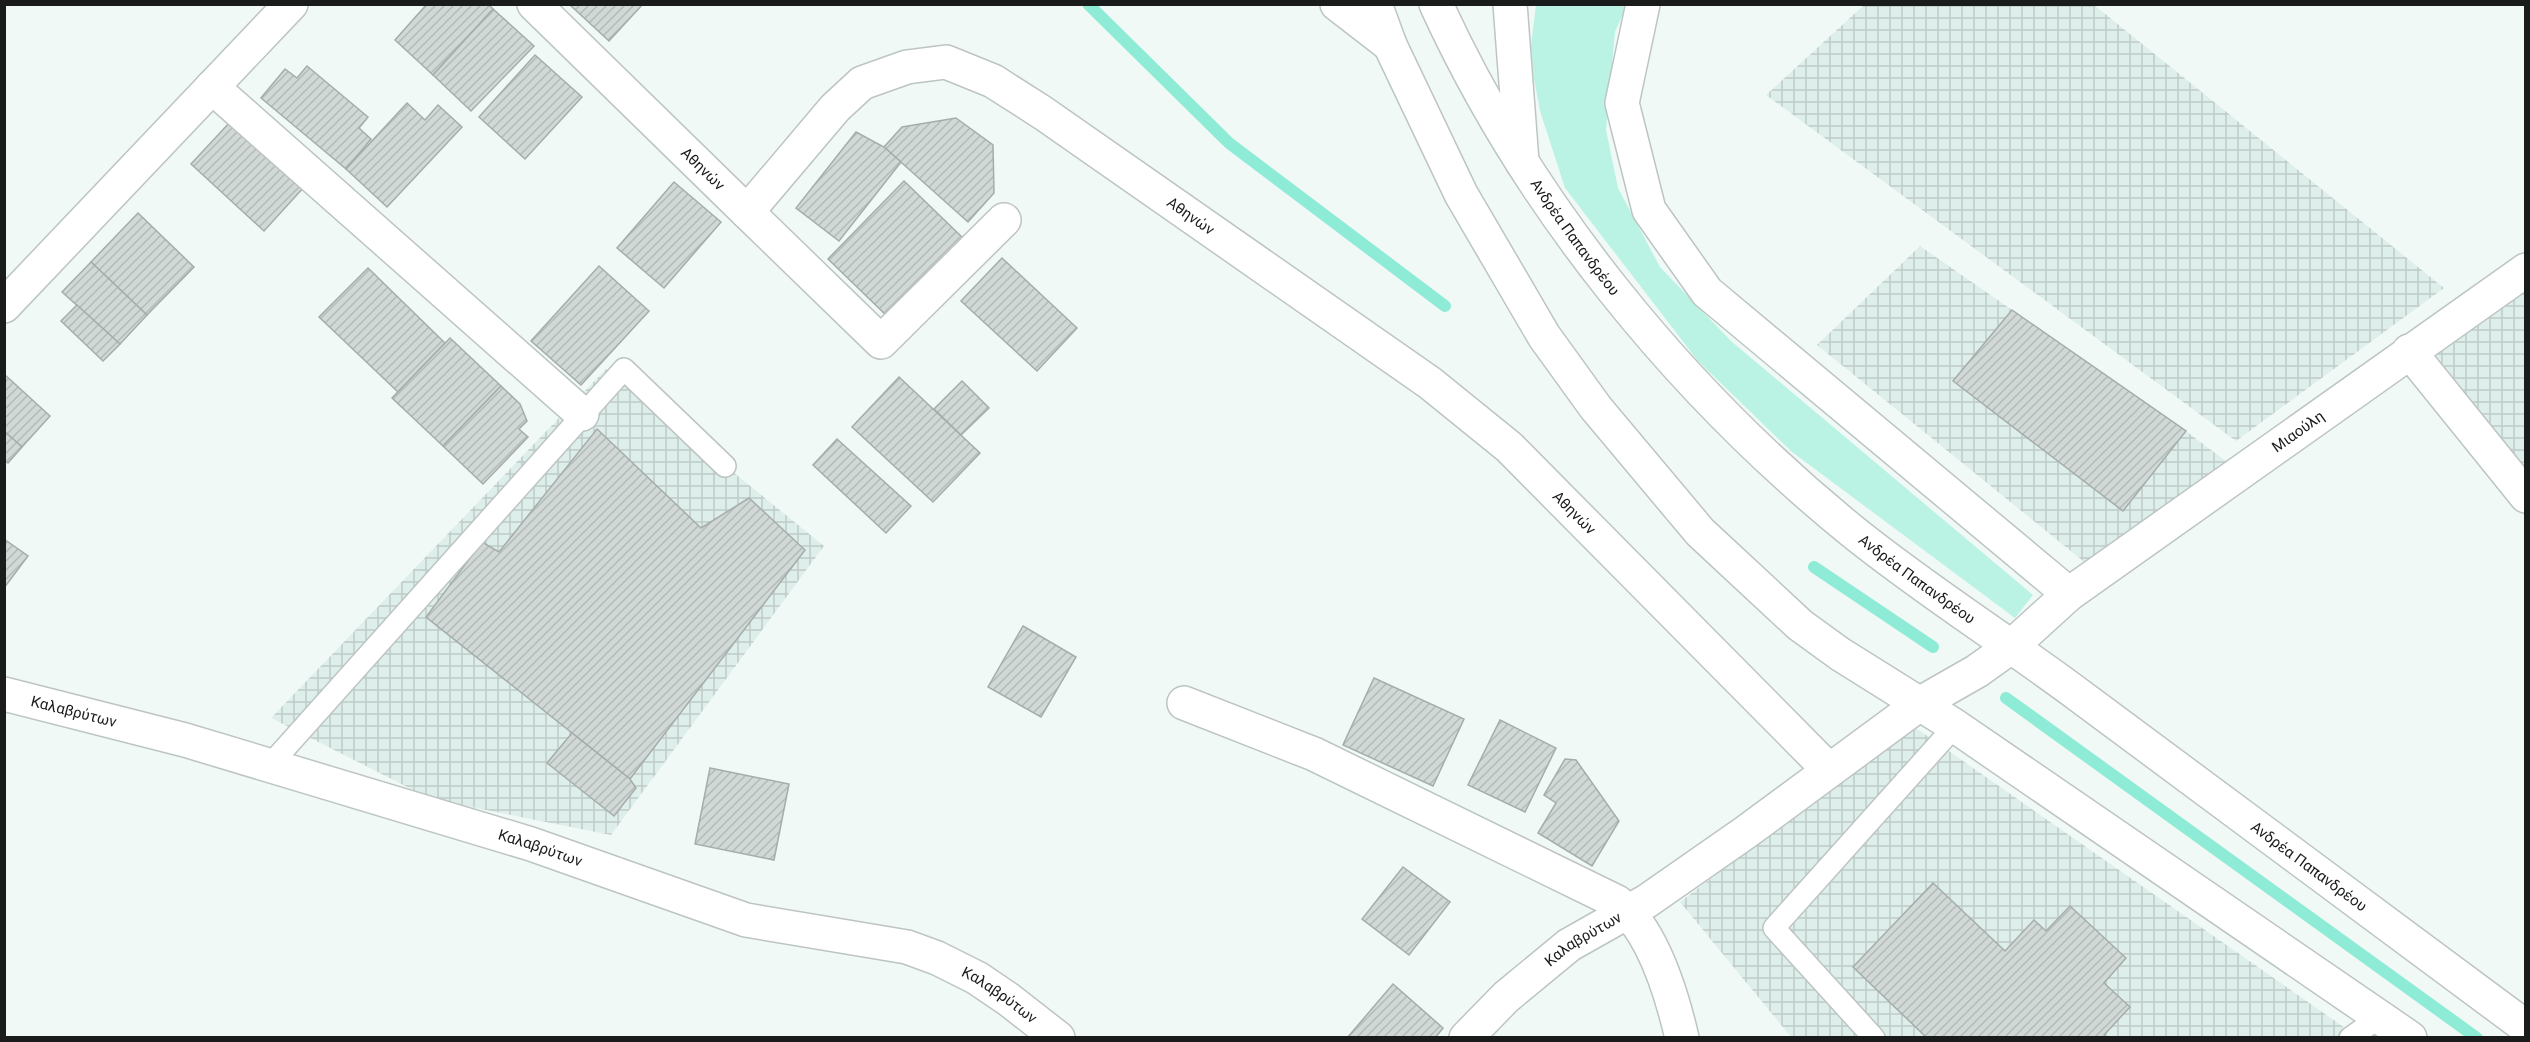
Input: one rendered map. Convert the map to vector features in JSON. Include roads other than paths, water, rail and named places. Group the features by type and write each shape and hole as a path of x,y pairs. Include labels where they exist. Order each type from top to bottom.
{"main road":[{"path":"4,306 291,4"},
{"name":"Αθηνών","path":"534,4 747,212 835,108 862,83 908,67 946,62 993,81 1043,113 1421,376 1471,414 1509,447 1828,770"},
{"path":"1337,4 1390,45"},
{"path":"1375,4 1390,45 1461,194 1544,336 1596,408 1700,532 1752,583 1800,625 1840,654 1921,703 2410,1038"},
{"name":"Ανδρέα Παπανδρέου","path":"1436,4 1456,48 1522,162 1583,249 1650,333 1722,411 1786,474 1852,531 1923,585 2012,646 2526,1027"},
{"path":"1510,4 1522,162"},
{"path":"1643,4 1622,103 1649,210 1707,292 2069,594"},
{"path":"212,87 582,414"},
{"path":"747,212 881,342 1004,220"},
{"name":"Μιαούλη","path":"1630,912 1746,832 1921,703 1977,671 2012,646 2069,594 2526,270"},
{"path":"2409,351 2526,496"},
{"name":"Καλαβρύτων","path":"4,694 185,740 531,844 746,920 907,947 937,958 976,978 1008,999 1058,1038"},
{"path":"1184,703 1314,754 1557,871 1617,902 1630,912"},
{"name":"Καλαβρύτων","path":"1466,1038 1506,997 1569,945 1630,912 1659,966 1682,1038"}],"lane":[{"path":"270,765 624,369 725,466"},
{"path":"1874,1038 1774,928 1955,726"},
{"path":"2350,1038 2380,1017"}],"waterway":[{"path":"1088,4 1229,143 1445,306"},
{"path":"1814,567 1933,647"},
{"path":"2006,698 2477,1038"}]}
